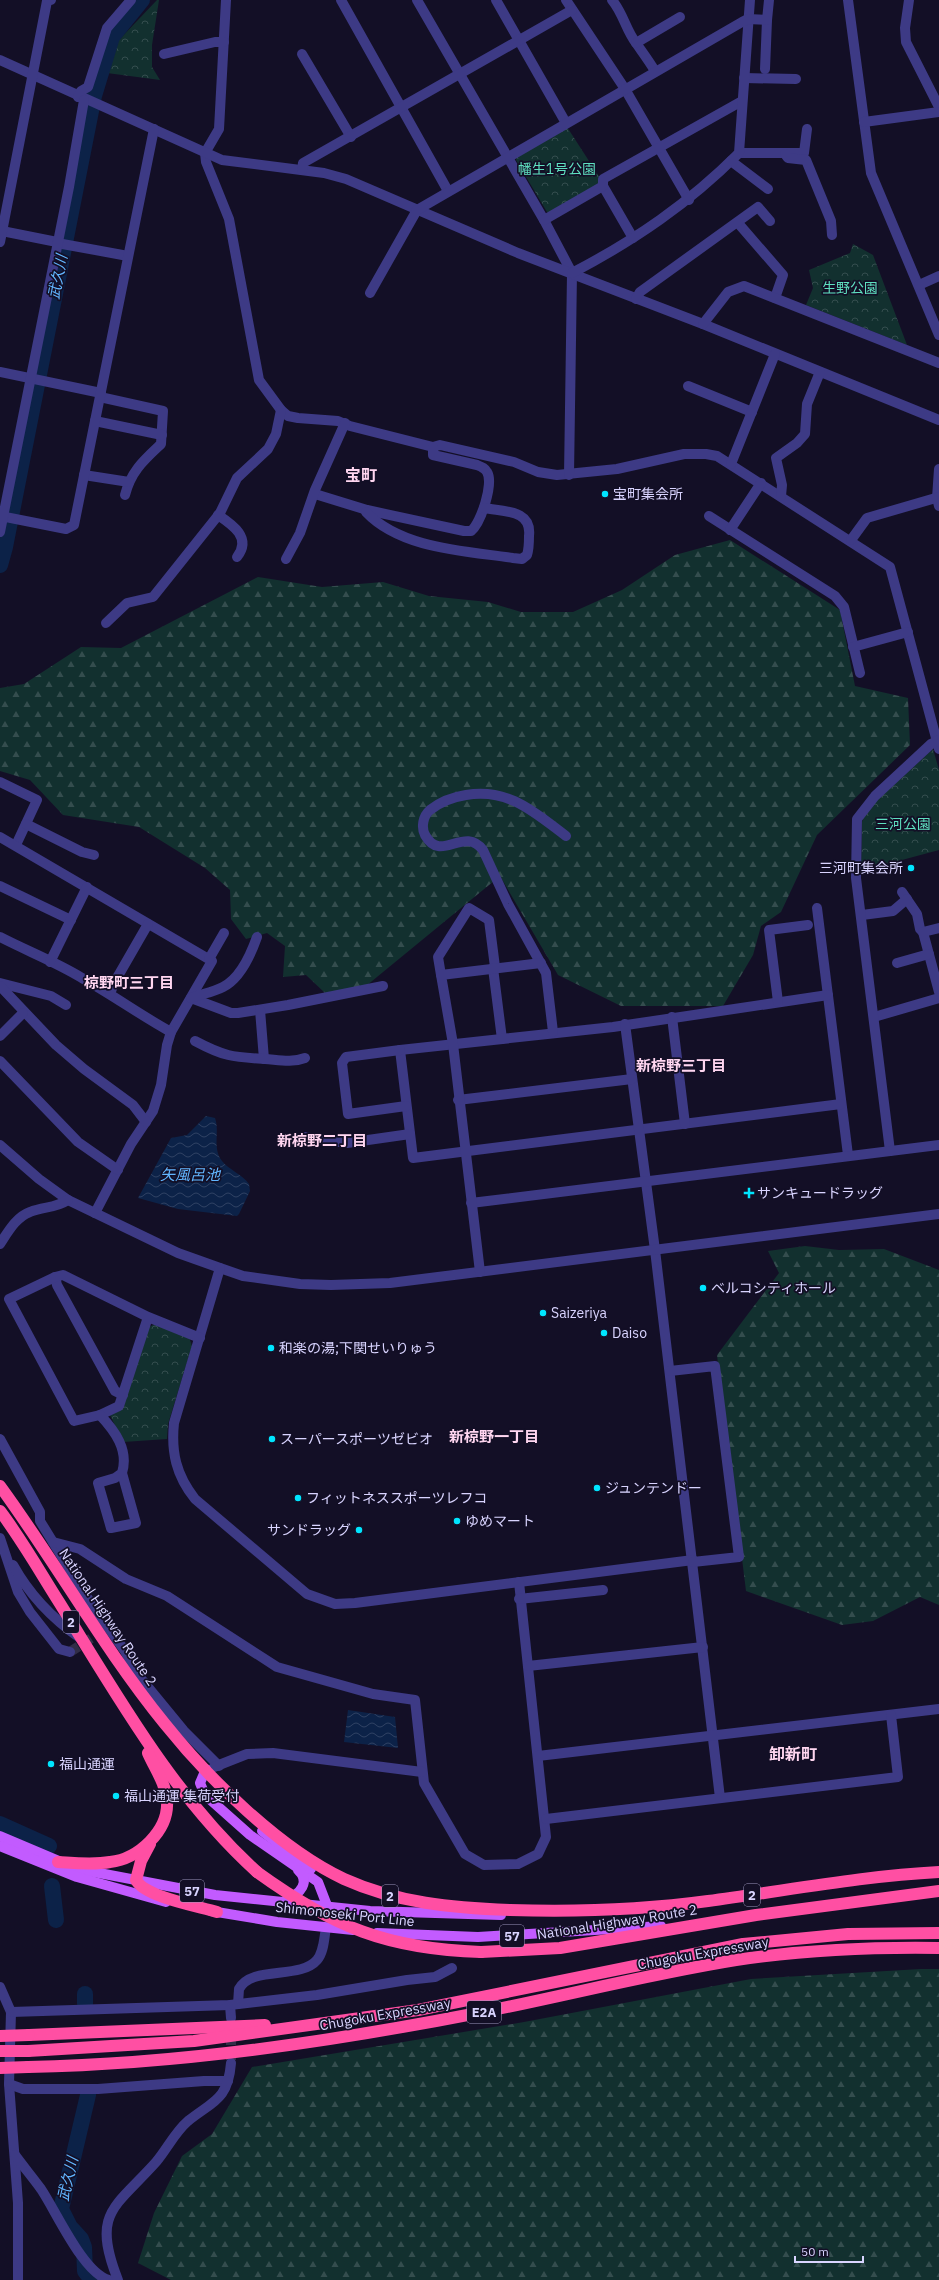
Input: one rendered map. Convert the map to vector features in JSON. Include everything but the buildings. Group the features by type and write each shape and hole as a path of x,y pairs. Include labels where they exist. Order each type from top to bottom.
{"highway":[{"name":"National Highway Route 2","path":"0,1486 57,1566 123,1670 166,1726 206,1769 237,1801 289,1844 324,1869 386,1895 412,1901 460,1907 565,1912 667,1906 871,1877 939,1872"},
{"name":"National Highway Route 2","path":"0,1511 141,1733 219,1835 257,1872 295,1899 331,1919 362,1932 409,1946 481,1952 560,1948 699,1924 829,1904 939,1891"},
{"path":"141,1733 161,1780 167,1800 165,1821 141,1861 136,1880 141,1888 151,1894 217,1912"},
{"path":"58,1862 89,1864 117,1861 138,1851 157,1834"},
{"name":"Chugoku Expressway","path":"0,2051 28,2051 186,2042 418,2010 743,1944 848,1934 939,1933"},
{"name":"Chugoku Expressway","path":"2,2068 187,2058 323,2041 481,2012 737,1960 846,1949 939,1948"},
{"path":"0,2036 324,2023"}],"main road":[{"path":"206,1769 200,1783 206,1794 250,1835 318,1882 328,1908"},
{"path":"237,1801 260,1829 324,1879 329,1890 326,1928"},
{"name":"Shimonoseki Port Line","path":"0,1836 58,1862 78,1869 216,1895 328,1908 452,1915 565,1912"},
{"name":"Shimonoseki Port Line","path":"0,1846 54,1869 102,1886 158,1901 217,1912 326,1928 405,1935 478,1937 699,1924"},
{"path":"277,1903 295,1895 303,1887 302,1876 290,1863"}],"street":[{"path":"0,242 48,0 51,0"},
{"path":"0,532 58,243 83,99 81,91 88,87 107,28 132,0"},
{"path":"226,0 219,129 205,153 206,162 229,219 258,380 281,410 288,416 338,421 433,447 440,445 514,462 538,472 569,475 617,469 684,454 712,454 731,464 851,540 890,567 938,743 875,796 857,819 856,878 862,915 890,1151"},
{"path":"341,0 448,191"},
{"path":"417,0 544,220 572,273 569,475"},
{"path":"496,0 566,123"},
{"path":"566,0 625,89 689,200"},
{"path":"612,0 618,8 636,43 656,72"},
{"path":"572,273 633,238 689,200 739,153 750,0"},
{"path":"765,69 769,0"},
{"path":"848,0 871,173 939,335"},
{"path":"908,0 905,28 906,42 939,107"},
{"path":"302,170 303,163 572,10"},
{"path":"636,43 680,17"},
{"path":"370,293 416,210 748,19 768,20"},
{"path":"164,54 215,42 224,42"},
{"path":"302,54 352,136"},
{"path":"0,60 83,99 115,111 222,160 324,173 346,180 518,253 703,324 939,420"},
{"path":"744,78 796,79"},
{"path":"633,238 603,186 603,179 742,101"},
{"path":"864,122 939,112"},
{"path":"3,516 66,529 74,525 154,129"},
{"path":"739,153 804,153 806,129"},
{"path":"784,154 788,158 806,160 831,220 832,235"},
{"path":"731,161 768,189"},
{"path":"544,220 603,186"},
{"path":"636,299 640,292 738,223 758,207 770,221"},
{"path":"738,223 784,275 775,298"},
{"path":"2,231 128,256"},
{"path":"919,285 939,276"},
{"path":"703,324 728,292 744,286 939,363"},
{"path":"731,464 774,354"},
{"path":"0,372 44,381 163,411 161,444 144,459 129,482 125,495"},
{"path":"781,496 782,485 776,458 800,440 805,434 807,404 820,372"},
{"path":"688,386 752,412"},
{"path":"106,623 127,603 153,597 218,515 237,478 263,455 274,439 281,410"},
{"path":"95,421 162,435"},
{"path":"286,559 300,533 345,423"},
{"path":"315,494 364,510 469,532 476,525 484,508 489,482 486,470 477,465 433,455 433,447"},
{"path":"851,540 867,518 938,500 939,469"},
{"path":"84,474 129,482"},
{"path":"730,530 761,483"},
{"path":"364,510 370,516 417,543 513,558 522,558 527,555 530,527 527,519 519,514 484,508"},
{"path":"218,515 237,529 244,540 242,551 237,557"},
{"path":"709,516 835,596 844,607 860,673"},
{"path":"853,647 908,632"},
{"path":"0,782 38,800 16,845"},
{"path":"553,1032 546,973 478,844 469,840 457,842 446,847 436,845 426,837 423,826 427,813 435,806 454,797 475,793 494,794 518,802 566,836"},
{"path":"26,824 82,852 94,855"},
{"path":"0,837 212,961 171,1032 158,1100 140,1130 95,1214"},
{"path":"0,886 71,920"},
{"path":"50,962 87,887"},
{"path":"862,915 894,911 904,895 917,914 939,992"},
{"path":"480,1272 464,1152 453,1044 438,957 469,908 489,920 502,1039"},
{"path":"817,908 848,1155"},
{"path":"110,994 114,983 148,924"},
{"path":"778,1002 769,930 808,925"},
{"path":"923,932 939,928"},
{"path":"209,959 224,933"},
{"path":"0,937 82,977 130,1006 136,1013 171,1032"},
{"path":"191,998 222,988 238,974 251,954 257,937"},
{"path":"897,963 929,954"},
{"path":"441,975 541,964"},
{"path":"0,983 51,996 66,1004"},
{"path":"0,986 24,1013 73,1060 133,1105 146,1122"},
{"path":"191,998 231,1013 260,1010 383,986"},
{"path":"406,1106 348,1114 342,1063 346,1058 400,1050 625,1024 672,1016 828,995"},
{"path":"874,1017 939,998"},
{"path":"260,1010 264,1059"},
{"path":"0,1036 24,1013"},
{"path":"672,1016 685,1124"},
{"path":"625,1024 670,1371 720,1798"},
{"path":"195,1041 229,1056 292,1061 305,1058"},
{"path":"400,1050 413,1158 841,1104"},
{"path":"0,1061 78,1142 118,1170"},
{"path":"458,1100 632,1078"},
{"path":"304,1137 347,1143 410,1134"},
{"path":"0,1145 39,1179 68,1200 95,1214 178,1253 243,1276 272,1281 331,1285 390,1283 939,1214"},
{"path":"471,1203 848,1155 939,1145"},
{"path":"0,1244 24,1215 35,1210 58,1206 68,1200"},
{"path":"220,1268 174,1423 173,1449 178,1471 195,1499 307,1594 324,1601 345,1604 693,1561 739,1557 715,1366 670,1371"},
{"path":"148,1317 119,1406 100,1414 74,1421 9,1299 55,1277 63,1275 148,1317 200,1338"},
{"path":"55,1277 57,1285 85,1340 114,1391 123,1395"},
{"path":"100,1414 112,1428 124,1451 122,1473 136,1523 111,1528 98,1483 115,1478 122,1473"},
{"path":"0,1439 40,1512 40,1521 106,1629 125,1651 138,1675 184,1731 219,1766 220,1780 237,1801"},
{"path":"0,1538 18,1592 30,1612 59,1649 70,1652"},
{"path":"53,1542 80,1549 126,1579 167,1596 204,1618 269,1664 294,1673 373,1694 415,1700 424,1783 465,1854 478,1863 505,1865 518,1864 532,1858 545,1844 546,1819 519,1598 519,1582"},
{"path":"4,1549 23,1583 60,1624 82,1639"},
{"path":"519,1598 603,1590"},
{"path":"528,1666 703,1647"},
{"path":"538,1756 939,1709"},
{"path":"546,1819 898,1777 891,1715"},
{"path":"206,1769 219,1766 246,1754 273,1753 422,1772"},
{"path":"231,2018 239,1989 248,1980 304,1968 314,1962 320,1955 326,1928"},
{"path":"11,2012 234,2005 317,1995 407,1980 435,1978 452,1968"},
{"path":"0,1987 11,2012 9,2084 18,2203 18,2280"},
{"path":"118,2280 109,2252 107,2237 108,2223 113,2208 156,2161 182,2127 219,2098 228,2081 231,2063"},
{"path":"9,2084 23,2089 98,2089 204,2081 228,2081"},
{"path":"15,2155 41,2190 66,2233 89,2264 101,2278 109,2280"}],"green space":[{"path":"157,0 159,0 152,45 152,67 160,80 107,73 117,42"},
{"name":"幡生1号公園","path":"567,127 600,178 599,186 551,213 547,212 516,160 517,155"},
{"name":"生野公園","path":"853,244 873,255 907,345 806,305 813,288 809,270 850,253"},
{"path":"730,540 840,610 855,686 908,698 910,745 817,835 781,912 761,926 753,955 723,1006 621,1006 558,975 500,876 366,986 325,993 306,975 283,977 285,946 267,933 246,939 231,919 230,890 205,868 139,827 63,815 30,780 0,771 0,688 24,684 81,647 121,648 258,577 322,587 383,582 429,596 488,602 521,612 573,612 622,590 675,555"},
{"name":"三河公園","path":"933,749 939,770 939,850 861,871 862,822 866,810"},
{"path":"805,1246 839,1250 884,1249 939,1270 939,1605 920,1597 873,1621 842,1625 746,1591 717,1355 779,1273 768,1251"},
{"path":"155,1324 189,1337 192,1346 168,1424 167,1439 123,1442 110,1415 149,1327"},
{"path":"939,1969 939,2280 171,2280 138,2263 154,2213 182,2156 212,2134 252,2067 524,2022 751,1979"}],"water":[{"name":"矢風呂池","path":"206,1116 215,1118 217,1129 217,1151 222,1161 243,1177 249,1184 250,1191 239,1214 237,1216 178,1209 138,1198 171,1138 187,1135"},
{"path":"348,1710 395,1717 398,1748 344,1742"}],"waterway":[{"name":"武久川","path":"0,565 5,547 94,96 112,37 142,0"},
{"name":"武久川","path":"0,1824 49,1846"},
{"name":"武久川","path":"52,1886 56,1920"},
{"name":"武久川","path":"85,1994 85,2004"},
{"name":"武久川","path":"88,2095 61,2209 70,2227 81,2239 84,2247 85,2271 92,2280"}],"tunnel":[{"path":"70,1652 104,1630"},
{"path":"231,2028 231,2060"}],"place":[{"name":"宝町集会所","path":"605,494"},
{"name":"三河町集会所","path":"911,868"},
{"name":"サンキュードラッグ","path":"749,1193"},
{"name":"ベルコシティホール","path":"703,1288"},
{"name":"Saizeriya","path":"543,1313"},
{"name":"Daiso","path":"604,1333"},
{"name":"和楽の湯;下関せいりゅう","path":"271,1348"},
{"name":"スーパースポーツゼビオ","path":"272,1439"},
{"name":"ジュンテンドー","path":"597,1488"},
{"name":"フィットネススポーツレフコ","path":"298,1498"},
{"name":"ゆめマート","path":"457,1521"},
{"name":"サンドラッグ","path":"359,1530"},
{"name":"福山通運","path":"51,1764"},
{"name":"福山通運 集荷受付","path":"116,1796"}],"district":[{"name":"宝町","path":"361,475"},
{"name":"椋野町三丁目","path":"129,983"},
{"name":"新椋野三丁目","path":"681,1066"},
{"name":"新椋野二丁目","path":"322,1141"},
{"name":"新椋野一丁目","path":"494,1437"},
{"name":"卸新町","path":"793,1754"}]}
